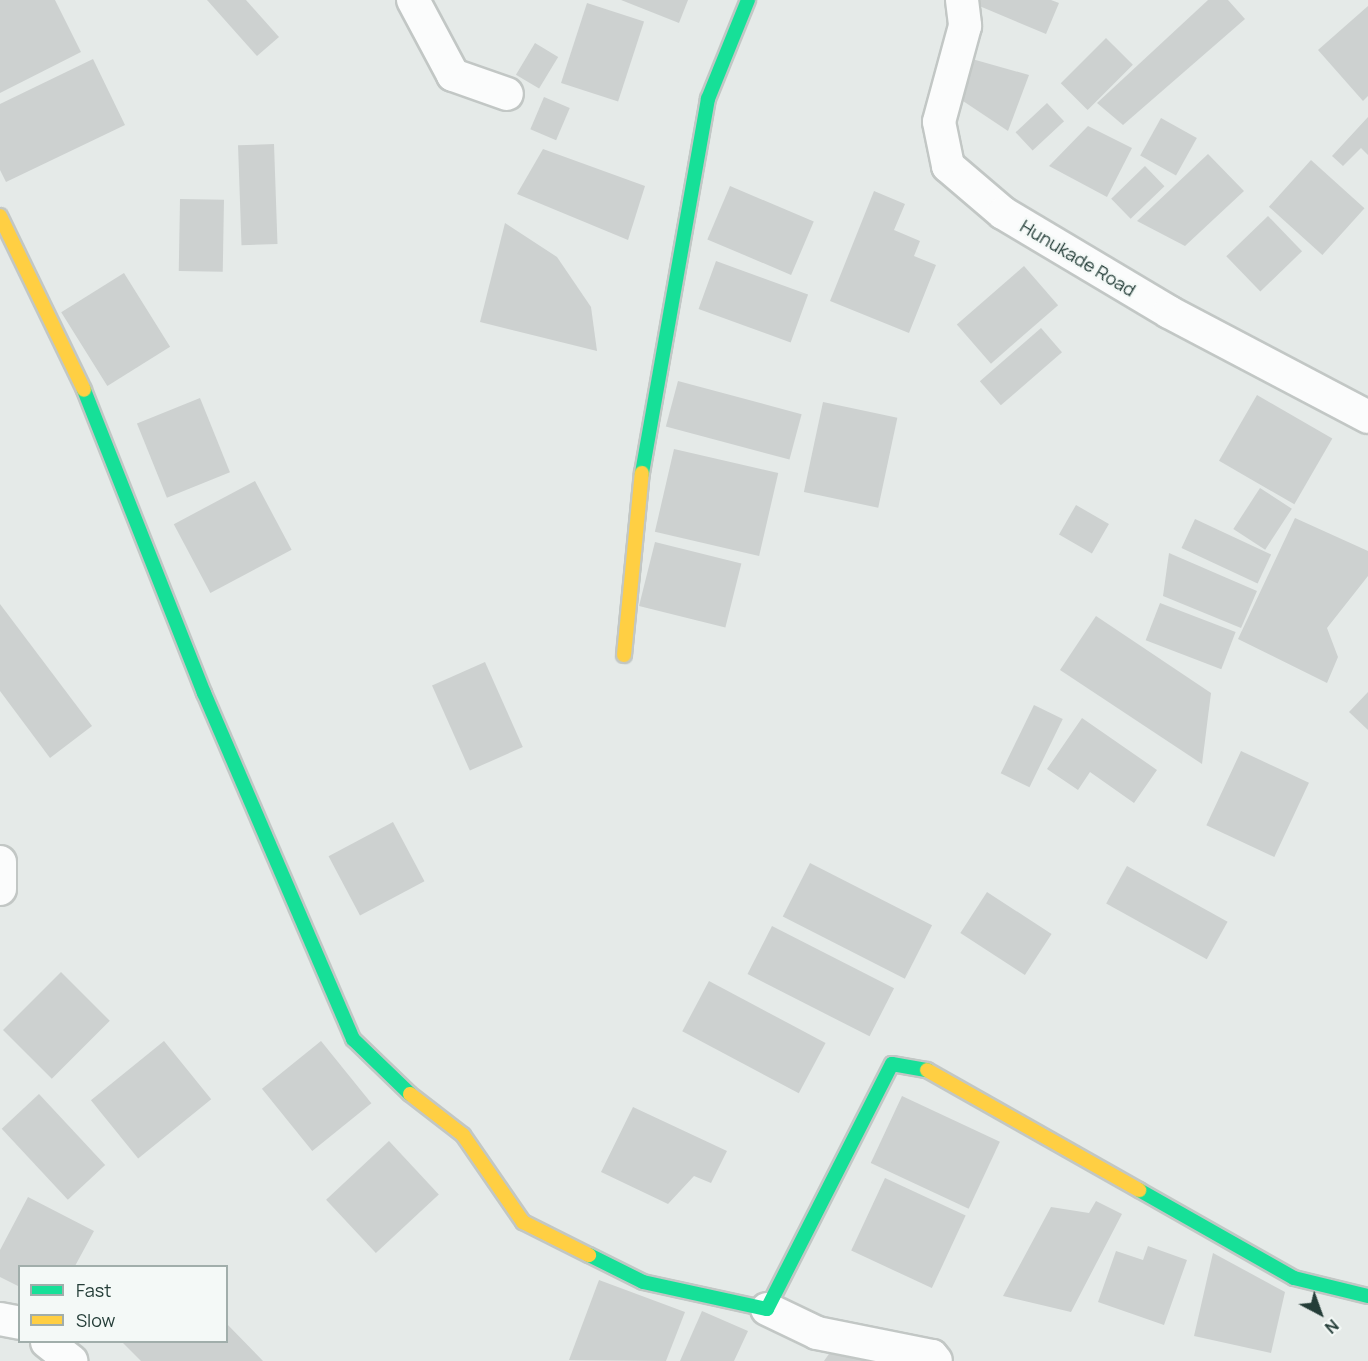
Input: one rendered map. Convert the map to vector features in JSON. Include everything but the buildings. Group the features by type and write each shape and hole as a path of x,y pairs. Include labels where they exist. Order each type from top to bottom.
{"street":[{"path":"414,0 453,75 507,94"},
{"path":"624,655 644,455 708,99 748,0"},
{"name":"Hunukade Road","path":"962,0 965,26 939,122 948,166 1003,213 1170,312 1368,417"},
{"path":"0,216 97,418 204,693 353,1040 401,1087 463,1135 523,1222 643,1282 767,1310 817,1333 932,1356 936,1361"},
{"path":"0,862 0,890"},
{"path":"767,1310 892,1064 917,1065 1294,1278 1368,1296"},
{"path":"0,1318 18,1322"},
{"path":"49,1343 71,1361"}],"traffic: fast":[{"path":"642,473 708,99 748,0"},
{"path":"84,390 204,693 353,1039 410,1094"},
{"path":"589,1255 643,1282 767,1309 892,1064 927,1070"},
{"path":"1139,1190 1294,1278 1368,1296"}],"traffic: slow":[{"path":"0,216 84,390"},
{"path":"624,655 642,473"},
{"path":"927,1070 1139,1190"},
{"path":"410,1094 463,1135 523,1222 589,1255"}]}
